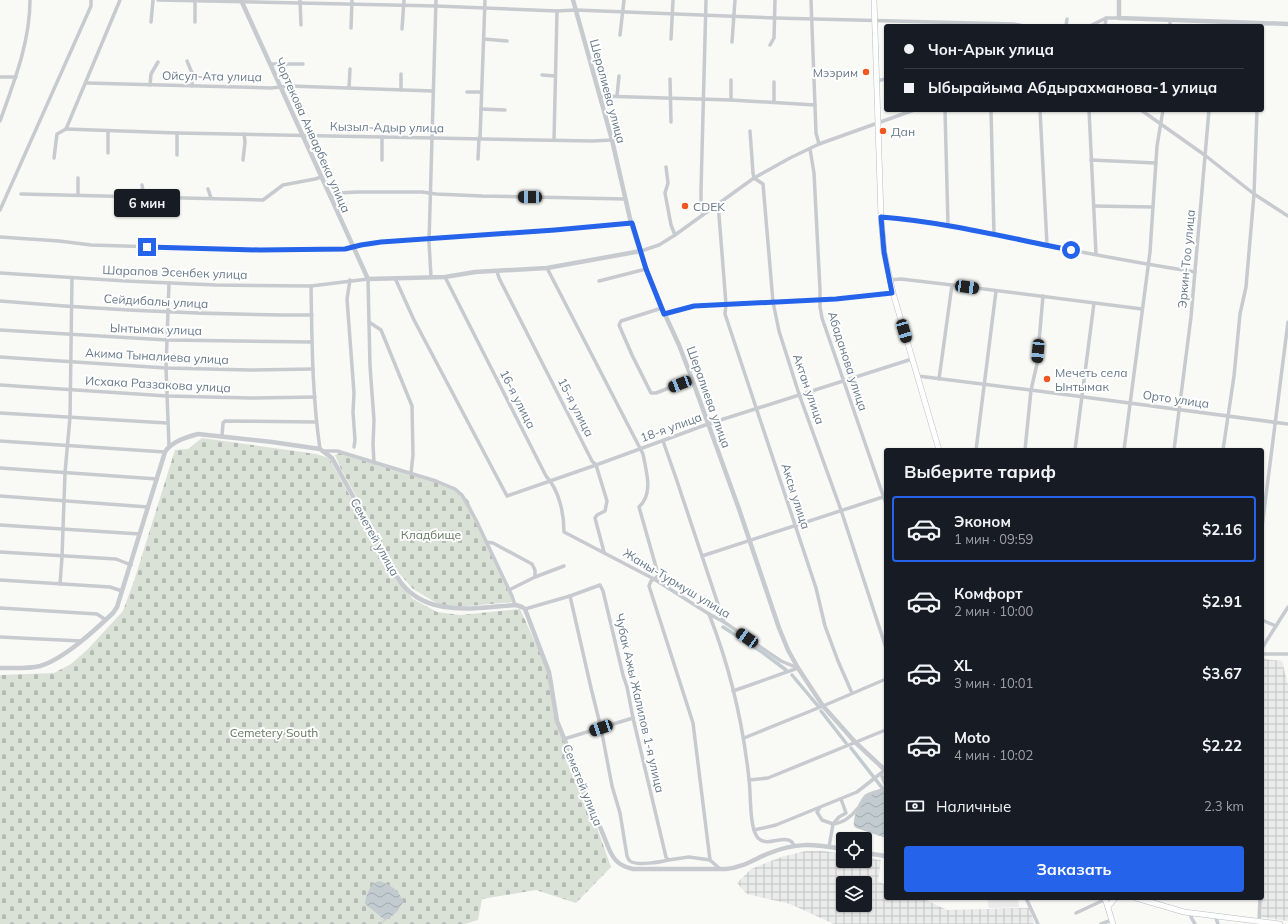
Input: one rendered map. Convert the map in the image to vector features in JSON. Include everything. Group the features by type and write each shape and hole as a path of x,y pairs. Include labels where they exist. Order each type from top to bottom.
{"main road":[{"path":"874,0 881,217 884,252 892,293 938,448"},
{"path":"1106,900 1112,922"},
{"path":"1108,907 1113,900"},
{"path":"1142,900 1174,910 1280,924"}],"street":[{"path":"0,121 16,77 26,43 30,13 30,0"},
{"path":"0,210 91,6 91,0"},
{"path":"54,158 57,134 66,129 120,0"},
{"path":"151,22 153,0"},
{"path":"158,0 352,2 404,6 484,9 557,11 576,10 734,17 1014,24"},
{"path":"402,29 404,0"},
{"path":"431,277 429,239 436,0"},
{"path":"478,160 485,0"},
{"name":"Шералиева улица","path":"573,0 612,140 625,199 646,269 692,379 739,509 779,628 788,650 798,668 823,706 855,742 884,768"},
{"path":"620,35 624,0"},
{"path":"671,39 673,0"},
{"path":"703,215 701,206 706,0"},
{"path":"732,42 735,0"},
{"path":"770,45 774,38 775,0"},
{"path":"811,0 816,133 819,144"},
{"path":"1119,0 1119,18"},
{"path":"195,1 195,22"},
{"name":"Чортекова Анварбека улица","path":"242,1 368,279"},
{"path":"300,2 301,25"},
{"path":"351,28 352,2"},
{"path":"554,140 557,11"},
{"path":"1105,24 1106,18"},
{"path":"1094,24 1106,18 1170,20 1215,24 1288,24"},
{"path":"1066,24 1067,19"},
{"path":"484,39 508,41"},
{"path":"187,61 192,73 192,86"},
{"path":"150,85 151,74 158,62"},
{"path":"270,64 303,64"},
{"path":"349,88 350,69"},
{"path":"401,74 401,90"},
{"path":"542,75 555,76"},
{"path":"617,96 619,76"},
{"path":"0,77 16,77"},
{"path":"670,79 671,122"},
{"path":"876,81 884,79"},
{"path":"731,80 731,100"},
{"path":"774,82 774,102"},
{"name":"Ойсул-Ата улица","path":"86,83 192,86 290,86 433,91"},
{"path":"467,92 481,92"},
{"path":"600,96 731,100 815,105"},
{"path":"481,109 505,110"},
{"path":"374,463 374,420 368,279 431,277 475,272 547,268 641,251 659,245 754,178 790,158 819,144 909,112"},
{"path":"945,112 948,225"},
{"path":"991,112 994,234"},
{"path":"1040,112 1047,245"},
{"path":"1089,112 1096,254"},
{"path":"1144,112 1206,156 1254,194 1288,216"},
{"path":"1124,448 1148,264 1157,146 1163,112"},
{"name":"Эркин-Тоо улица","path":"1174,448 1191,317 1209,112"},
{"path":"1223,448 1234,376 1240,314 1246,287 1254,194 1257,112"},
{"name":"Кызыл-Адыр улица","path":"66,129 177,133 592,141 612,140"},
{"path":"108,130 108,154"},
{"name":"Актан улица","path":"750,132 754,178 763,184 774,302 779,331 799,394 884,642"},
{"path":"177,133 177,155"},
{"path":"244,134 244,160"},
{"path":"382,137 382,160"},
{"name":"Абаданова улица","path":"810,149 814,173 822,318 884,493"},
{"path":"1091,160 1156,163"},
{"path":"666,167 668,183 665,193 671,226 675,235"},
{"path":"21,194 78,194 263,200 283,184 322,177"},
{"path":"78,178 78,194"},
{"path":"142,185 144,196"},
{"path":"208,189 211,198"},
{"path":"331,197 337,193 422,192 430,194 482,196 625,199"},
{"name":"Аксы улица","path":"718,203 726,304 725,314 816,588 825,626 852,693"},
{"path":"1094,206 1153,207"},
{"path":"881,217 910,219 948,225 1195,272"},
{"path":"0,237 60,241 91,245 160,248 275,250 345,249 381,242 561,230 632,223"},
{"path":"547,268 643,454 648,492 639,507 658,574 657,577 649,583 649,589 693,723 710,860"},
{"path":"599,281 646,269"},
{"name":"15-я улица","path":"497,271 499,278 592,461 596,465 607,501 605,511 597,515 595,518 604,552"},
{"name":"Шарапов Эсенбек улица","path":"0,273 215,285 311,286 350,280 368,279"},
{"name":"16-я улица","path":"445,276 546,476 553,484 563,515 564,532"},
{"path":"60,584 64,529 65,473 70,417 72,278"},
{"name":"18-я улица","path":"395,278 414,320 507,496 708,424 912,359"},
{"path":"890,280 900,279 1142,309"},
{"path":"350,280 347,299 354,393 354,447"},
{"path":"0,668 31,668 50,662 61,656 81,641 106,620 117,607 168,446 166,368 169,283"},
{"path":"939,379 952,285"},
{"path":"311,286 316,422 322,450"},
{"path":"976,448 996,291"},
{"path":"664,314 694,306 820,299 892,293"},
{"path":"1025,448 1032,390 1037,364 1043,296"},
{"name":"Сейдибалы улица","path":"0,301 238,315 312,315"},
{"path":"1075,448 1094,303"},
{"path":"662,308 621,321 619,325 651,393 656,393 692,379"},
{"path":"369,322 381,330 412,406 413,455 411,473"},
{"path":"1264,512 1288,322"},
{"name":"Ынтымак улица","path":"0,330 167,340 312,342"},
{"name":"Акима Тыналиева улица","path":"0,357 166,368 250,370 313,369"},
{"name":"Орто улица","path":"918,376 1130,402 1288,424"},
{"name":"Исхака Раззакова улица","path":"0,385 167,396 251,398 315,397"},
{"path":"0,413 167,423"},
{"path":"222,436 223,423 225,421 316,422"},
{"path":"168,446 198,434 337,451 455,488 462,495 476,520 514,602"},
{"path":"0,441 165,452"},
{"path":"663,441 724,622"},
{"name":"Семетей улица","path":"322,450 332,458 397,577 408,591 430,603 445,608 463,609 516,605 525,609 549,672 555,716 609,849 616,862 633,869 726,869 738,867 774,852 794,846 808,844 836,848"},
{"path":"0,468 157,479"},
{"path":"0,496 148,507"},
{"path":"702,556 884,496"},
{"path":"0,525 140,534"},
{"name":"Жаны-Турмуш улица","path":"564,532 654,579 724,622 781,661 798,668"},
{"path":"486,542 493,543 532,564 535,570 535,577"},
{"path":"0,552 62,557 116,559 131,565"},
{"path":"509,590 535,577 564,566"},
{"path":"0,580 110,587 122,592"},
{"name":"Чубак Ажы Жалилов 1-я улица","path":"525,609 570,596 600,585 604,591 664,851 668,860"},
{"path":"570,596 601,728 609,775 620,813 629,860 642,863 689,857 710,860 720,869"},
{"path":"1264,645 1288,607"},
{"path":"0,608 97,614 106,620"},
{"path":"709,614 733,691 744,738 749,780 751,819 754,830 758,838 761,840 773,842 787,840 792,842 794,846"},
{"path":"1264,621 1276,626"},
{"path":"0,637 81,641"},
{"path":"1264,654 1288,654"},
{"path":"733,691 798,668"},
{"path":"744,738 884,680"},
{"path":"564,739 633,718"},
{"path":"749,780 768,778 883,731"},
{"path":"754,830 776,825 841,800 857,792 884,771"},
{"path":"880,774 884,782"},
{"path":"819,809 817,812 822,820 833,824 838,824 847,820 865,797 884,789"},
{"path":"829,847 833,824 839,817 846,813 841,800"},
{"path":"872,854 884,856"},
{"path":"1027,900 1038,924"},
{"path":"1076,913 1102,900"},
{"path":"1155,904 1156,900"},
{"path":"1259,921 1260,900"},
{"path":"1193,913 1191,917 1195,924"},
{"path":"1215,915 1218,924"},
{"path":"1101,924 1112,922"}],"shaded area":[{"path":"1264,659 1282,661 1288,685 1288,921 1259,917 1259,900 1264,900"},
{"path":"806,851 824,851 836,853 836,868 872,868 872,859 881,860 878,881 884,884 884,900 926,900 947,910 1030,908 1034,924 834,924 790,904 747,894 737,883 751,869 781,857"},
{"path":"987,900 1018,900 1019,907 989,908"}],"green space":[{"name":"Cemetery South","path":"202,438 316,454 329,458 396,580 413,599 437,612 460,615 520,609 553,681 558,726 585,794 611,867 576,903 536,890 482,899 478,920 465,924 0,924 0,675 54,673 71,664 88,649 123,611 134,581 175,450 188,449"},
{"name":"Кладбище","path":"339,453 454,487 468,500 512,594 514,602 457,607 438,604 413,589 398,572 340,467 335,455"}],"water":[{"path":"884,791 884,837 854,826 858,808 866,797"},
{"path":"379,881 394,888 403,902 393,915 385,920 365,904 367,894 371,887"}],"waterway":[{"path":"723,627 762,652 786,670"},
{"path":"792,675 818,706"},
{"path":"821,711 846,743"},
{"path":"851,748 883,789"},
{"path":"379,924 385,920"}],"place":[{"name":"Мээрим","path":"866,72"},
{"name":"Дан","path":"883,131"},
{"name":"CDEK","path":"685,206"},
{"name":"Мечеть села Ынтымак","path":"1047,379"}],"route":[{"path":"147,247 259,250 345,249 381,242 632,223 646,269 664,314 694,306 836,299 892,293 884,252 881,217 910,219 948,225 1071,250"}]}
